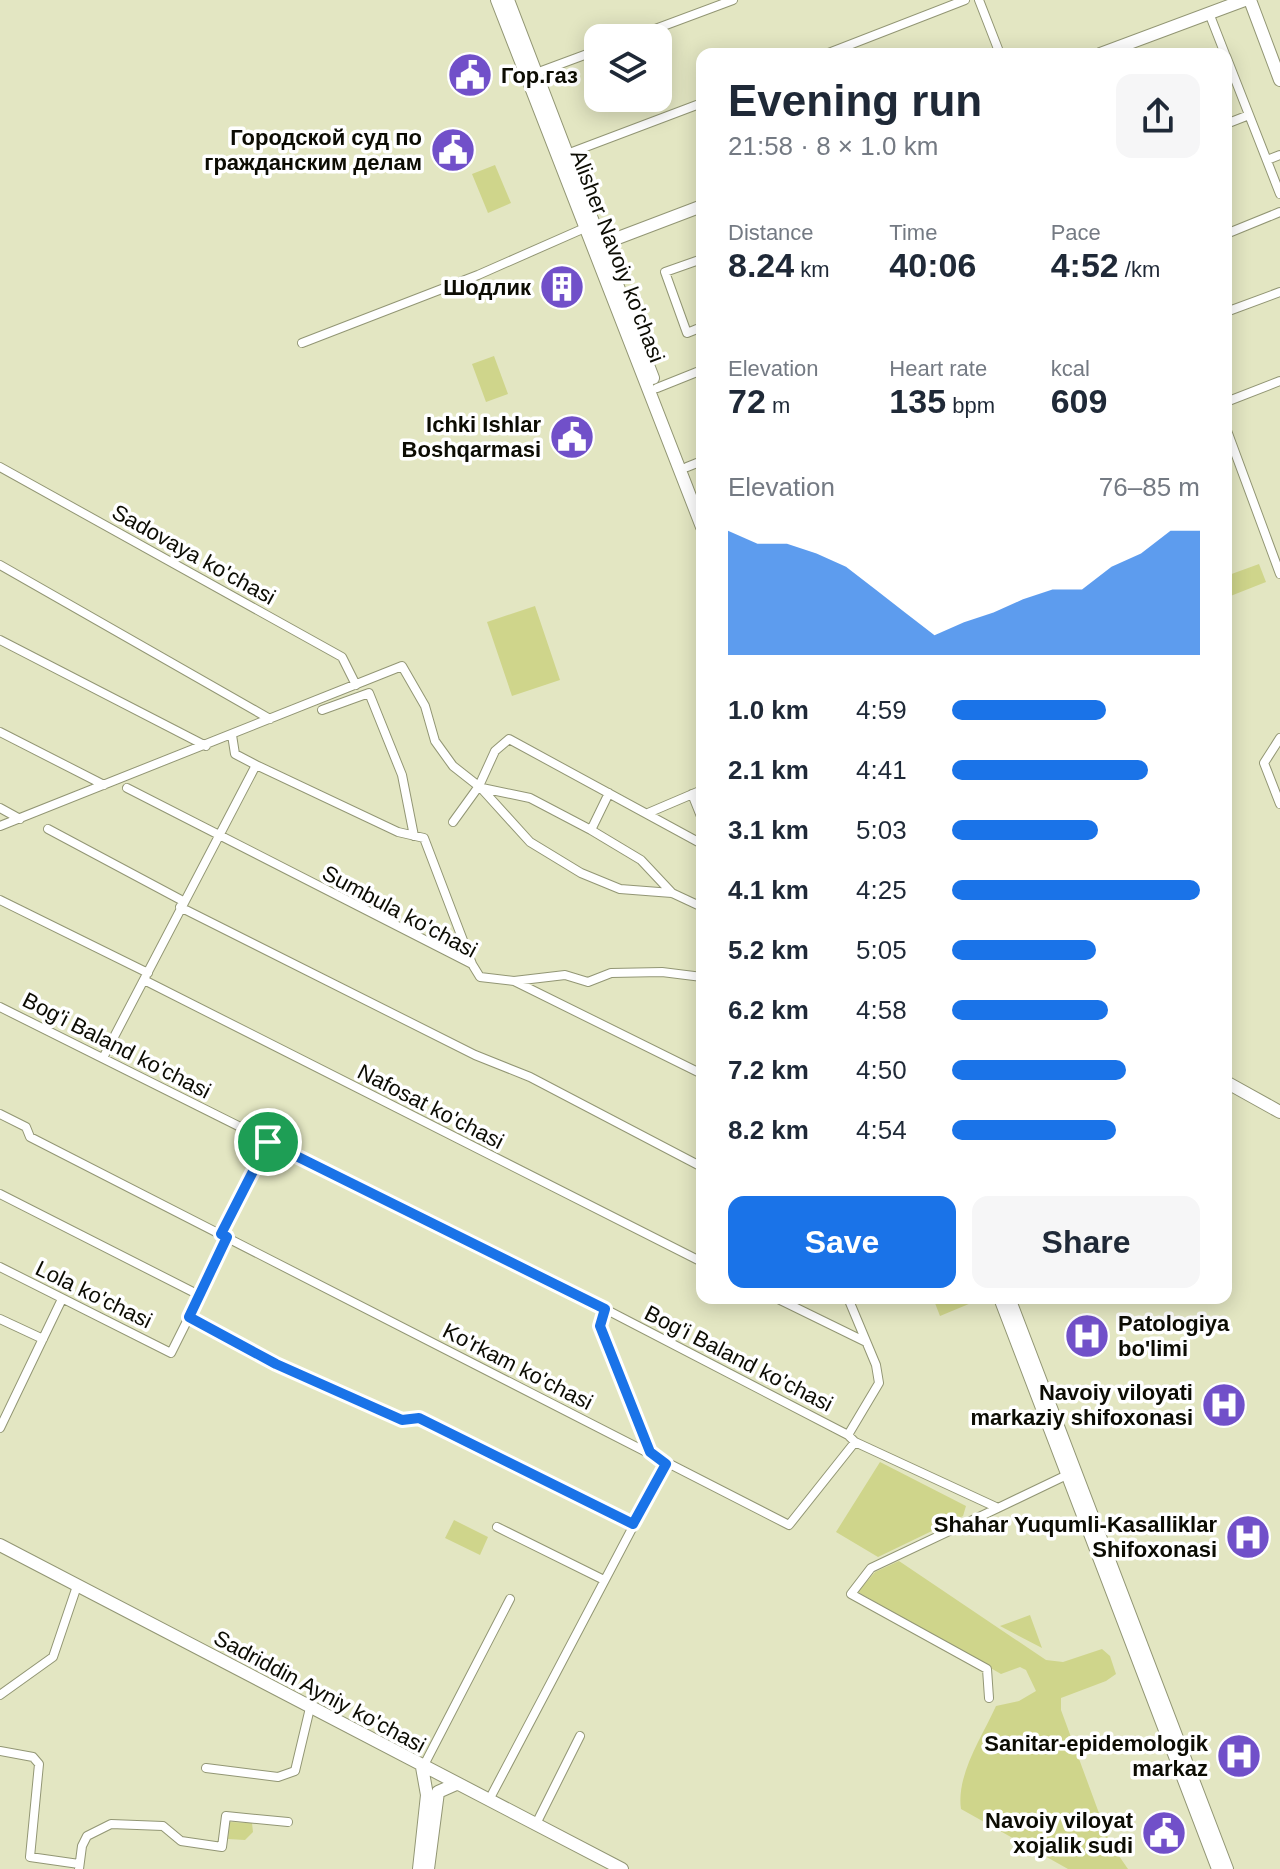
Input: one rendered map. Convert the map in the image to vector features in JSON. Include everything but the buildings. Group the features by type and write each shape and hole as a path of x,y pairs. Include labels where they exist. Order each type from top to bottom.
{"main road":[{"name":"Alisher Navoiy ko'chasi","path":"497,0 589,226 696,511"},
{"name":"Alisher Navoiy ko'chasi","path":"508,0 567,154 589,226 602,244 696,489"},
{"path":"1116,48 1247,0 1280,80"},
{"path":"602,244 696,208"},
{"path":"1232,1085 1280,1112"},
{"path":"1232,1093 1280,1120"},
{"path":"1002,1304 1227,1869"},
{"path":"1011,1304 1218,1869"},
{"name":"Sadriddin Ayniy ko'chasi","path":"0,1545 622,1869"},
{"path":"422,1767 431,1797 428,1869"},
{"path":"419,1869 431,1797 443,1787 456,1784"}],"street":[{"path":"669,24 733,0"},
{"path":"841,48 965,0"},
{"path":"979,0 998,48"},
{"path":"1209,13 1223,48"},
{"path":"536,73 584,55"},
{"path":"1232,71 1280,194"},
{"path":"567,154 696,105"},
{"path":"1232,122 1249,115"},
{"path":"1267,160 1280,155"},
{"path":"1232,232 1280,212"},
{"path":"302,343 470,278 589,226"},
{"path":"696,261 665,272 687,333 696,329"},
{"path":"1232,310 1280,292"},
{"path":"657,388 696,372"},
{"path":"1232,400 1280,381"},
{"path":"1232,443 1280,574"},
{"path":"687,467 696,463"},
{"name":"Sadovaya ko'chasi","path":"0,467 342,657 356,685"},
{"path":"0,565 270,719"},
{"path":"0,640 206,746"},
{"path":"0,826 402,666 425,706 435,741 453,766 480,787 530,842 581,873 620,889 672,893 696,904"},
{"path":"322,710 369,693 402,775 414,836"},
{"path":"0,732 104,785"},
{"path":"232,735 235,754 398,832 424,838 472,964"},
{"path":"1280,738 1264,763 1280,804"},
{"path":"453,822 480,787 495,751 509,739 696,841"},
{"path":"103,1058 256,765"},
{"path":"480,787 530,798 591,830 641,860 672,893"},
{"name":"Sumbula ko'chasi","path":"127,788 472,964 480,977 514,981 696,1071"},
{"path":"648,813 696,792"},
{"path":"591,830 609,793"},
{"path":"692,794 696,804"},
{"path":"0,808 20,819"},
{"path":"48,829 182,904 446,1041 530,1077 696,1164"},
{"name":"Nafosat ko'chasi","path":"0,900 696,1259"},
{"path":"514,981 565,975 588,982 611,973 662,972 696,976"},
{"name":"Bog'i Baland ko'chasi","path":"0,1007 605,1309 851,1438 998,1508"},
{"name":"Ko'rkam ko'chasi","path":"0,1114 26,1127 30,1137 789,1525 851,1438"},
{"path":"268,1142 189,1317 276,1364 402,1420 419,1418 633,1524"},
{"path":"0,1194 199,1295"},
{"name":"Lola ko'chasi","path":"0,1267 171,1353 189,1317"},
{"path":"0,1428 62,1299"},
{"path":"788,1304 866,1342"},
{"path":"850,1304 879,1383 851,1438"},
{"path":"605,1309 600,1326 650,1452"},
{"path":"0,1319 43,1339"},
{"path":"489,1800 602,1579 666,1464"},
{"path":"989,1698 987,1669 851,1594 871,1568 1072,1473"},
{"path":"497,1527 602,1579"},
{"path":"0,1695 53,1657 77,1586"},
{"path":"422,1767 510,1599"},
{"path":"206,1768 278,1777 295,1771 310,1708"},
{"path":"536,1824 580,1736"},
{"path":"0,1751 33,1757 39,1764 29,1869"},
{"path":"30,1857 79,1866 87,1836 111,1824 163,1826 181,1841 222,1847 226,1816 288,1822"}],"green space":[{"path":"495,165 511,203 488,213 472,174"},
{"path":"494,356 508,394 486,402 472,364"},
{"path":"1259,564 1266,582 1232,595 1232,574"},
{"path":"535,606 560,680 512,696 487,622"},
{"path":"935,1304 969,1304 940,1316"},
{"path":"880,1462 966,1506 963,1516 878,1557 836,1532"},
{"path":"454,1520 488,1537 480,1555 445,1538"},
{"path":"899,1561 1046,1660 1063,1662 1102,1649 1110,1656 1116,1674 1106,1681 1061,1698 1061,1710 1110,1843 1128,1869 1068,1869 961,1809 960,1796 966,1770 996,1706 1019,1701 1036,1691 1026,1670 1020,1667 1001,1674 858,1592 875,1572"},
{"path":"1030,1615 1042,1648 1000,1626"},
{"path":"230,1822 252,1823 253,1832 245,1840 228,1839"}],"place":[{"name":"Гор.газ","path":"470,75"},
{"name":"Городской суд по гражданским делам","path":"453,150"},
{"name":"Шодлик","path":"562,287"},
{"name":"Ichki Ishlar Boshqarmasi","path":"572,437"},
{"name":"Patologiya bo'limi","path":"1087,1336"},
{"name":"Navoiy viloyati markaziy shifoxonasi","path":"1224,1405"},
{"name":"Shahar Yuqumli-Kasalliklar Shifoxonasi","path":"1248,1537"},
{"name":"Sanitar-epidemologik markaz","path":"1239,1756"},
{"name":"Navoiy viloyat xojalik sudi","path":"1164,1833"}],"route":[{"path":"268,1142 605,1309 600,1326 650,1452 666,1464 633,1524 419,1418 402,1420 276,1364 189,1317 227,1237 221,1234 268,1142"}]}
